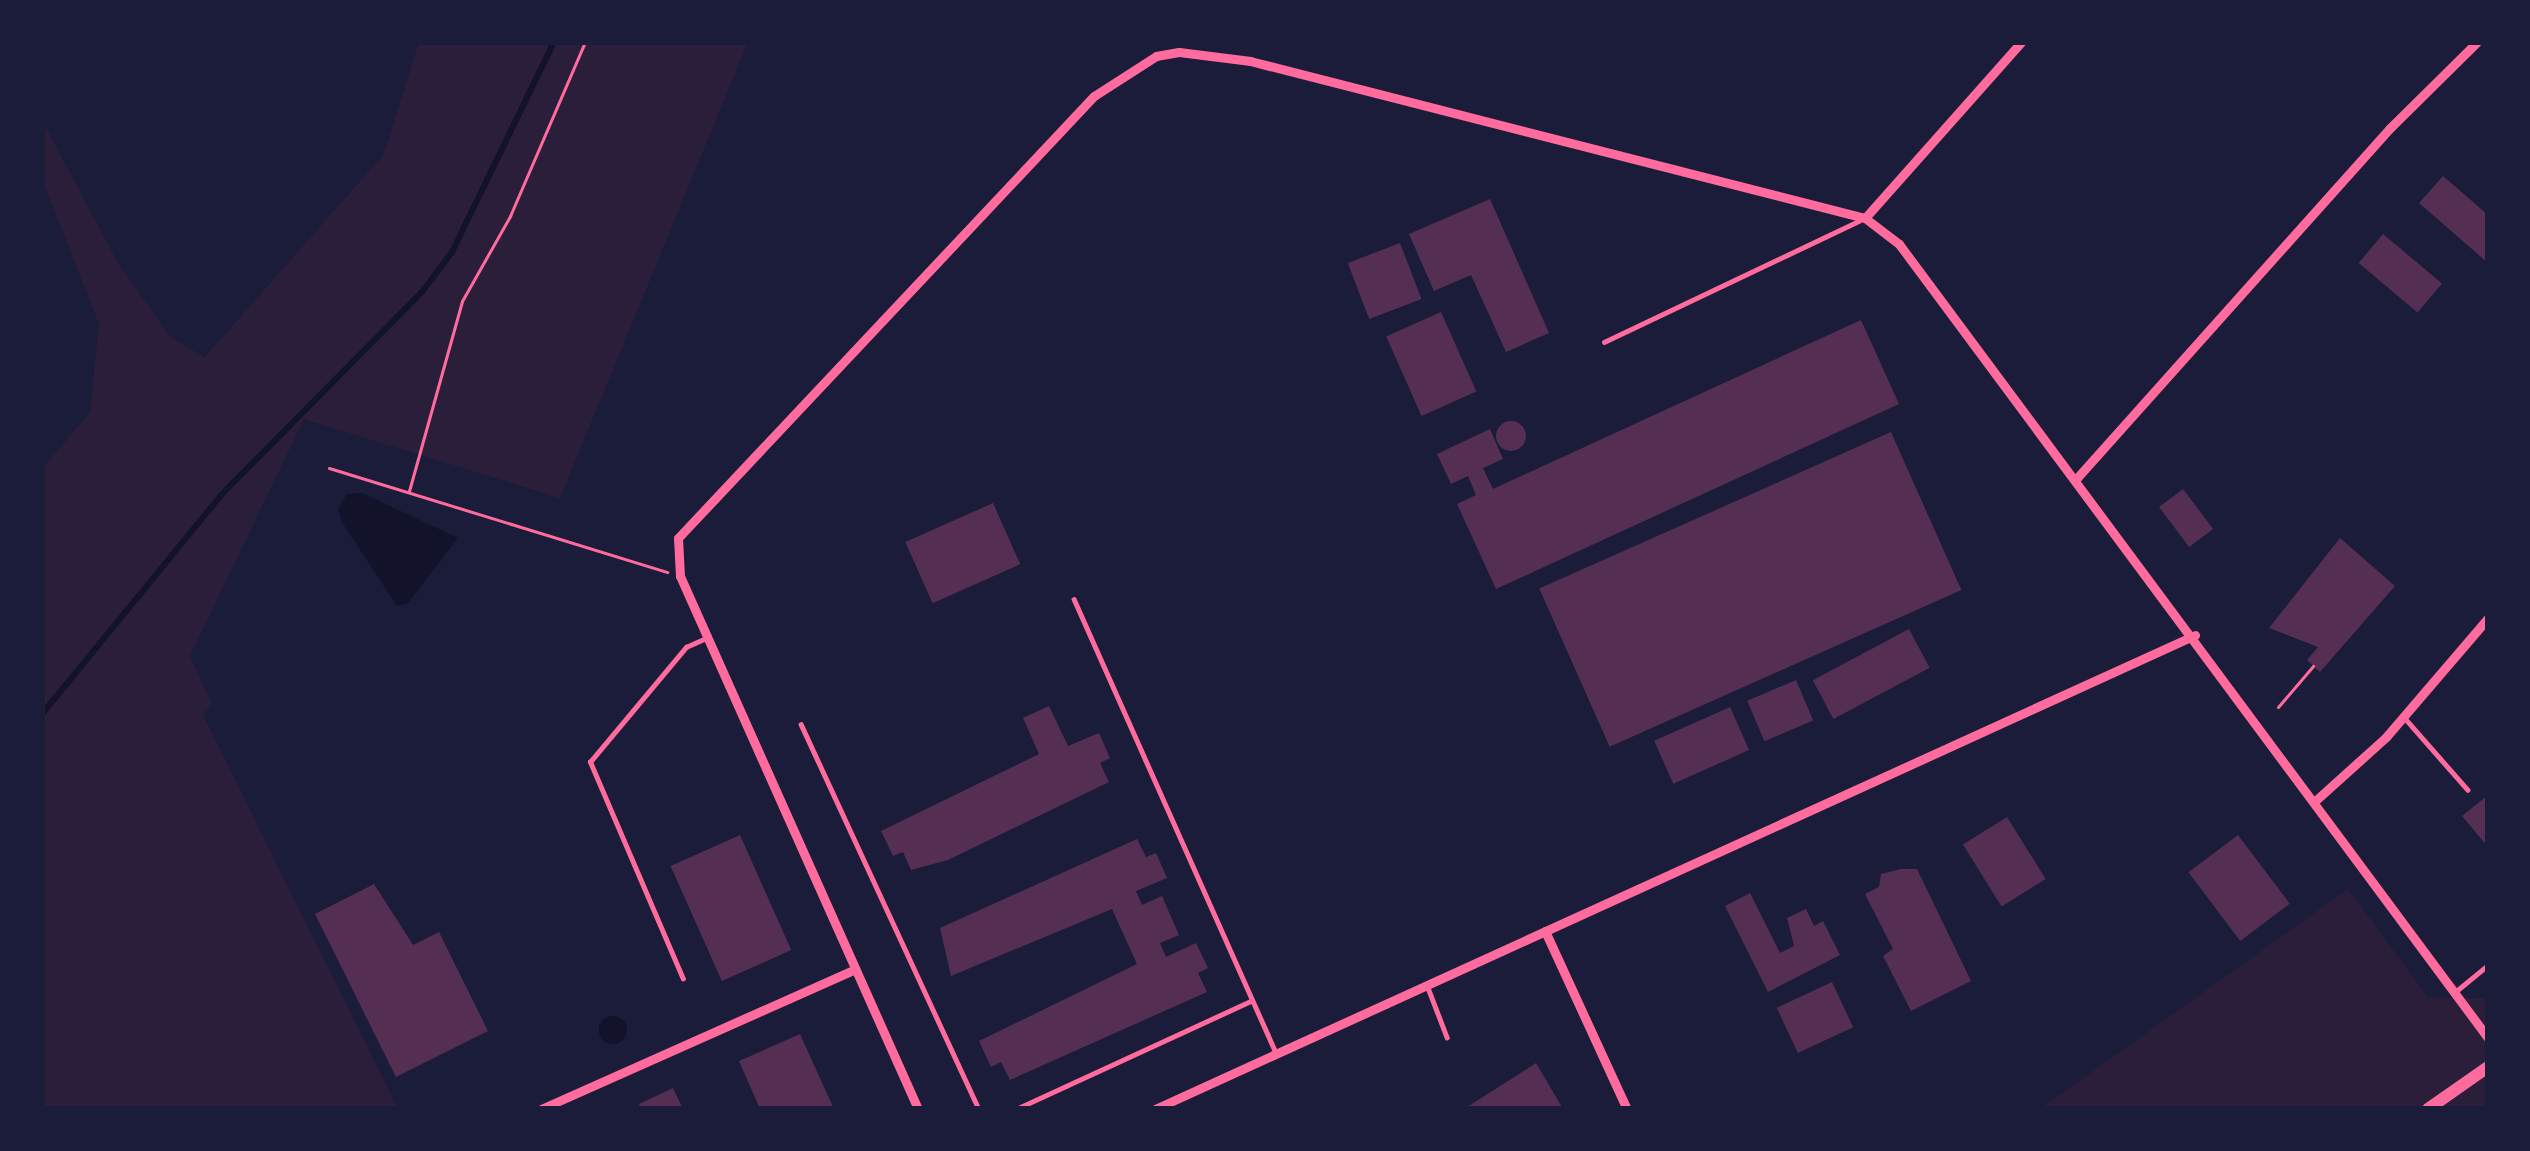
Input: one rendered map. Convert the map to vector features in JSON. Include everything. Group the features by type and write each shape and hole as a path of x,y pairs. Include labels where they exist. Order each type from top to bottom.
{"street":[{"path":"1150,42 1156,56"},
{"path":"1865,218 2021,42"},
{"path":"2076,479 2477,42"},
{"path":"918,1109 680,576 675,554 692,515 1094,97 1156,56 1234,57 1865,218 1899,244 2195,635 2488,1038"},
{"path":"2315,801 2404,716 2488,618"},
{"path":"1155,1109 2195,635"},
{"path":"1545,931 1627,1109"},
{"path":"541,1109 854,969"},
{"path":"2428,1109 2488,1066"}],"lane":[{"path":"1604,342 1865,218"},
{"path":"1074,599 1276,1054"},
{"path":"683,979 590,762 686,647 708,637"},
{"path":"2404,716 2468,790"},
{"path":"801,724 979,1109"},
{"path":"2455,992 2488,965"},
{"path":"1427,985 1447,1037"},
{"path":"1016,1109 1251,1001"}],"path":[{"path":"410,490 462,301 510,216 585,42"},
{"path":"329,467 680,576"},
{"path":"2278,707 2313,666"}],"shaded area":[{"path":"419,42 748,42 560,498 304,419 190,656 212,704 203,715 398,1109 42,1109 42,469 90,412 99,324 42,179 42,120 118,263 171,338 205,357 384,154"},
{"path":"362,493 458,538 407,604 397,606 342,522 338,509 347,494"},
{"path":"2348,889 2428,997 2488,998 2488,1109 2040,1109"},
{"path":"613,1016 623,1020 627,1030 623,1040 613,1044 603,1040 599,1030 603,1020"}],"building":[{"path":"2443,176 2488,215 2488,263 2419,203"},
{"path":"1490,199 1549,333 1506,352 1471,275 1434,291 1409,234"},
{"path":"2383,234 2442,283 2418,313 2359,263"},
{"path":"1400,243 1422,299 1369,319 1348,263"},
{"path":"1441,312 1476,391 1422,416 1386,336"},
{"path":"1861,320 1899,404 1496,589 1457,504 1476,495 1468,476 1451,484 1437,454 1490,429 1503,459 1483,468 1493,489"},
{"path":"1511,421 1526,436 1511,451 1496,436"},
{"path":"1891,432 1961,590 1610,747 1539,589"},
{"path":"2183,489 2213,529 2189,547 2159,507"},
{"path":"993,503 1020,564 933,603 905,542"},
{"path":"2340,538 2395,586 2320,672 2307,660 2318,647 2269,628"},
{"path":"1909,629 1930,668 1833,719 1813,680"},
{"path":"1796,680 1813,721 1764,741 1747,701"},
{"path":"1049,706 1068,746 1099,733 1110,758 1100,763 1109,782 948,860 911,870 903,852 893,856 881,831 1039,754 1023,718"},
{"path":"1730,707 1749,750 1673,784 1654,741"},
{"path":"2488,795 2488,847 2462,816"},
{"path":"2007,817 2046,879 2002,906 1963,845"},
{"path":"740,835 791,950 722,981 671,866"},
{"path":"2238,835 2290,904 2240,941 2188,872"},
{"path":"1137,839 1146,857 1156,853 1167,878 1136,891 1142,905 1162,896 1179,935 1160,943 1166,957 1196,943 1208,968 1198,973 1207,992 1010,1080 1001,1062 991,1067 979,1041 1137,964 1112,909 951,976 940,928"},
{"path":"1917,869 1971,981 1911,1011 1883,956 1893,949 1865,894 1879,887 1881,874"},
{"path":"374,884 413,945 439,932 488,1031 396,1077 315,914"},
{"path":"1750,893 1780,953 1794,946 1787,918 1806,909 1814,926 1823,921 1840,955 1768,992 1725,906"},
{"path":"1832,982 1853,1027 1798,1053 1777,1008"},
{"path":"800,1034 834,1109 760,1109 739,1061"},
{"path":"1536,1063 1563,1109 1464,1109"},
{"path":"673,1088 683,1109 641,1109 639,1104"}],"waterway":[{"path":"42,714 221,495 422,292 452,252 554,42"}]}
